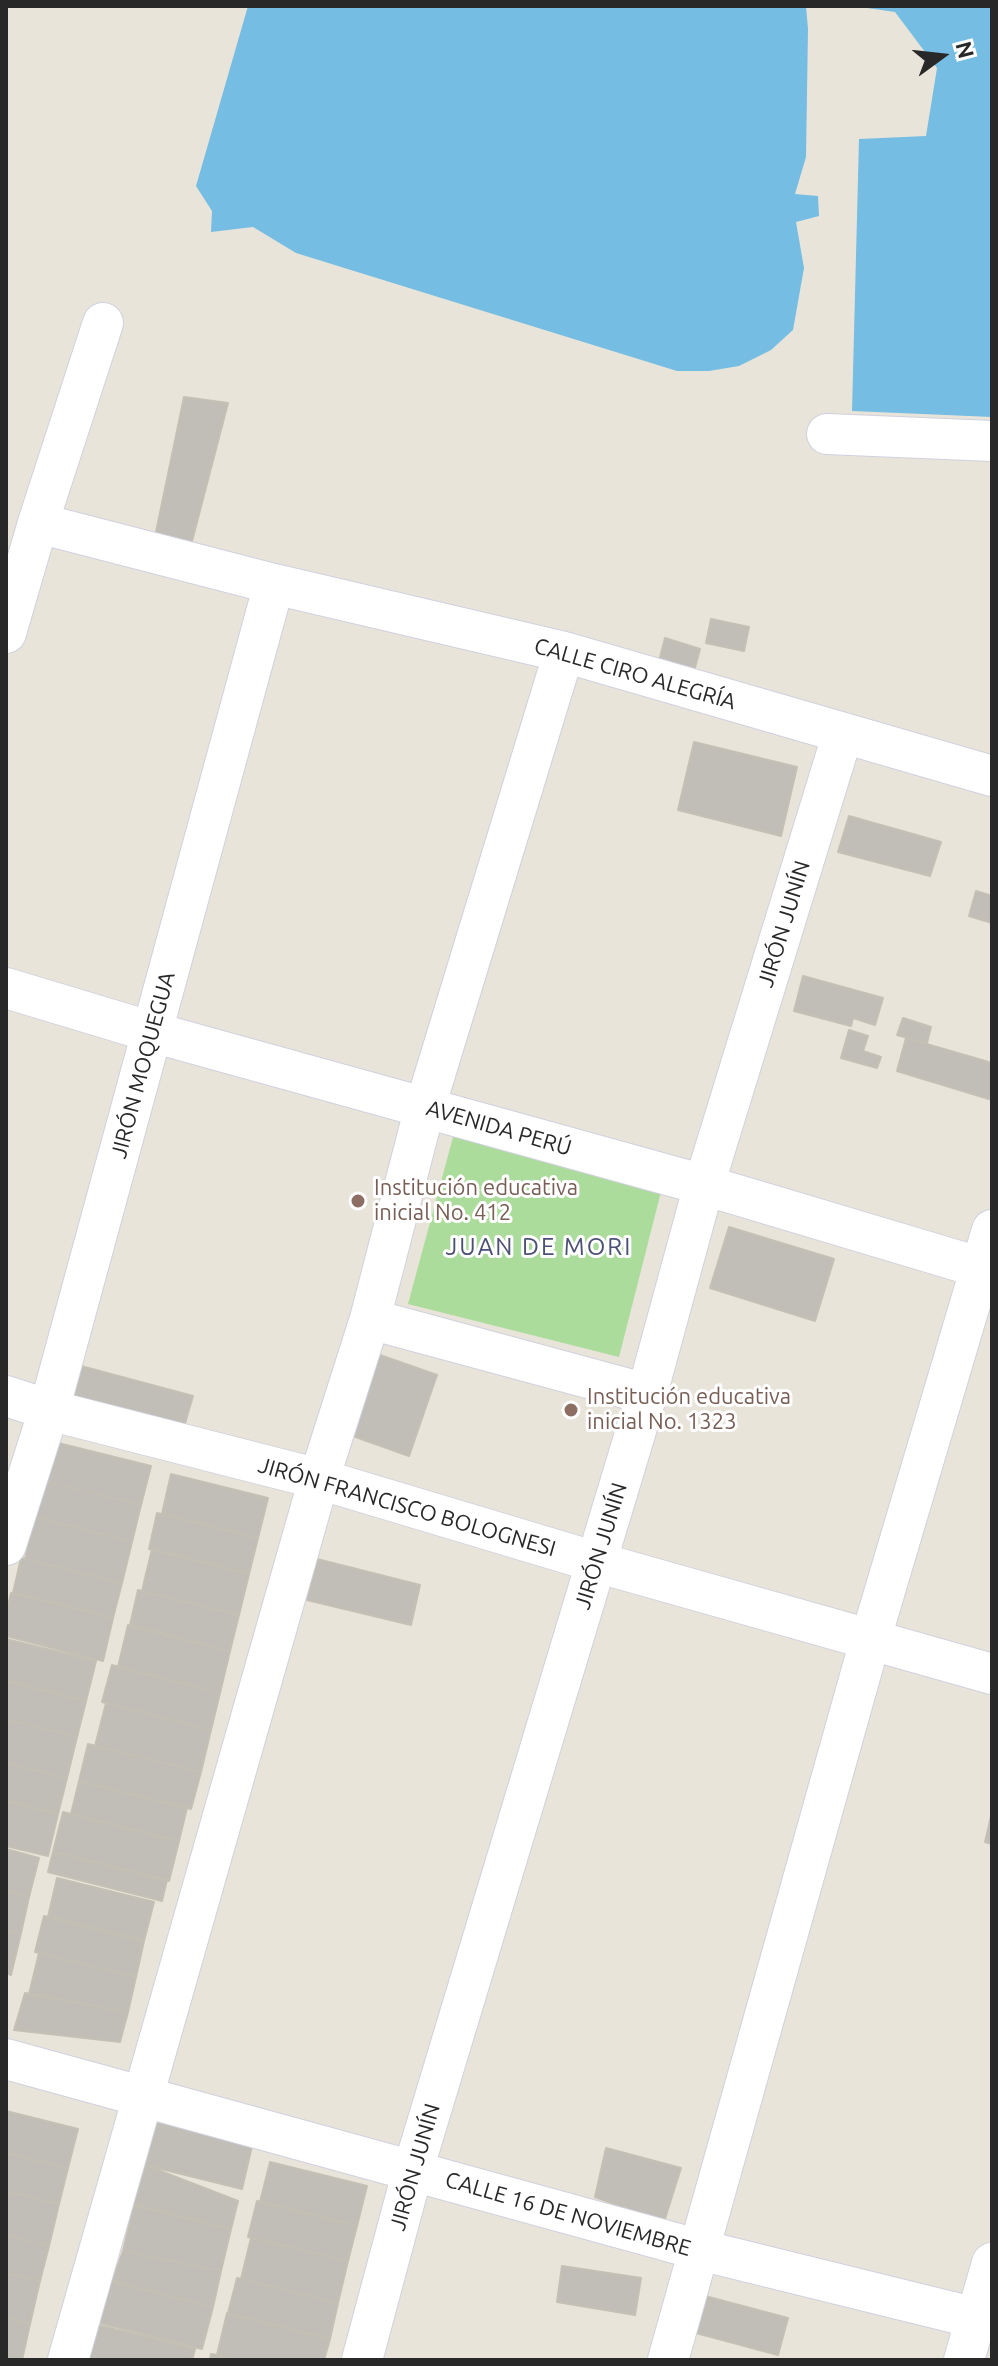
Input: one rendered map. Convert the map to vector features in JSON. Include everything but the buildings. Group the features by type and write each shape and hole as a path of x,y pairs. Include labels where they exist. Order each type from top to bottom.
{"street":[{"path":"6,633 103,323"},
{"path":"827,434 992,441"},
{"name":"CALLE CIRO ALEGRÍA","path":"38,523 274,584 564,652 992,776"},
{"name":"JIRÓN MOQUEGUA","path":"6,1545 49,1410 274,584"},
{"path":"68,2360 319,1479 370,1319 425,1107 564,652"},
{"name":"JIRÓN JUNÍN","path":"362,2360 413,2170 647,1394 704,1185 843,733"},
{"name":"AVENIDA PERÚ","path":"6,988 152,1032 704,1185 986,1269"},
{"path":"668,2360 870,1641 986,1269 992,1230"},
{"path":"370,1319 647,1394"},
{"name":"JIRÓN FRANCISCO BOLOGNESI","path":"6,1396 49,1410 319,1479 596,1562 992,1674"},
{"name":"CALLE 16 DE NOVIEMBRE","path":"6,2059 700,2250 984,2320"},
{"path":"964,2360 984,2320 992,2263"}],"green space":[{"path":"456,1126 663,1184 619,1357 408,1304"}],"water":[{"path":"248,6 806,6 806,157 795,194 818,196 819,216 796,222 804,268 793,330 771,350 739,366 709,371 677,371 296,253 253,227 211,232 212,211 196,186"},
{"path":"853,6 992,6 992,417 852,411 859,139 926,136 937,68 895,12"}],"place":[{"name":"Institución educativa inicial No. 412","path":"358,1201"},
{"name":"Institución educativa inicial No. 1323","path":"571,1410"}],"district":[{"name":"JUAN DE MORI","path":"539,1247"}]}
